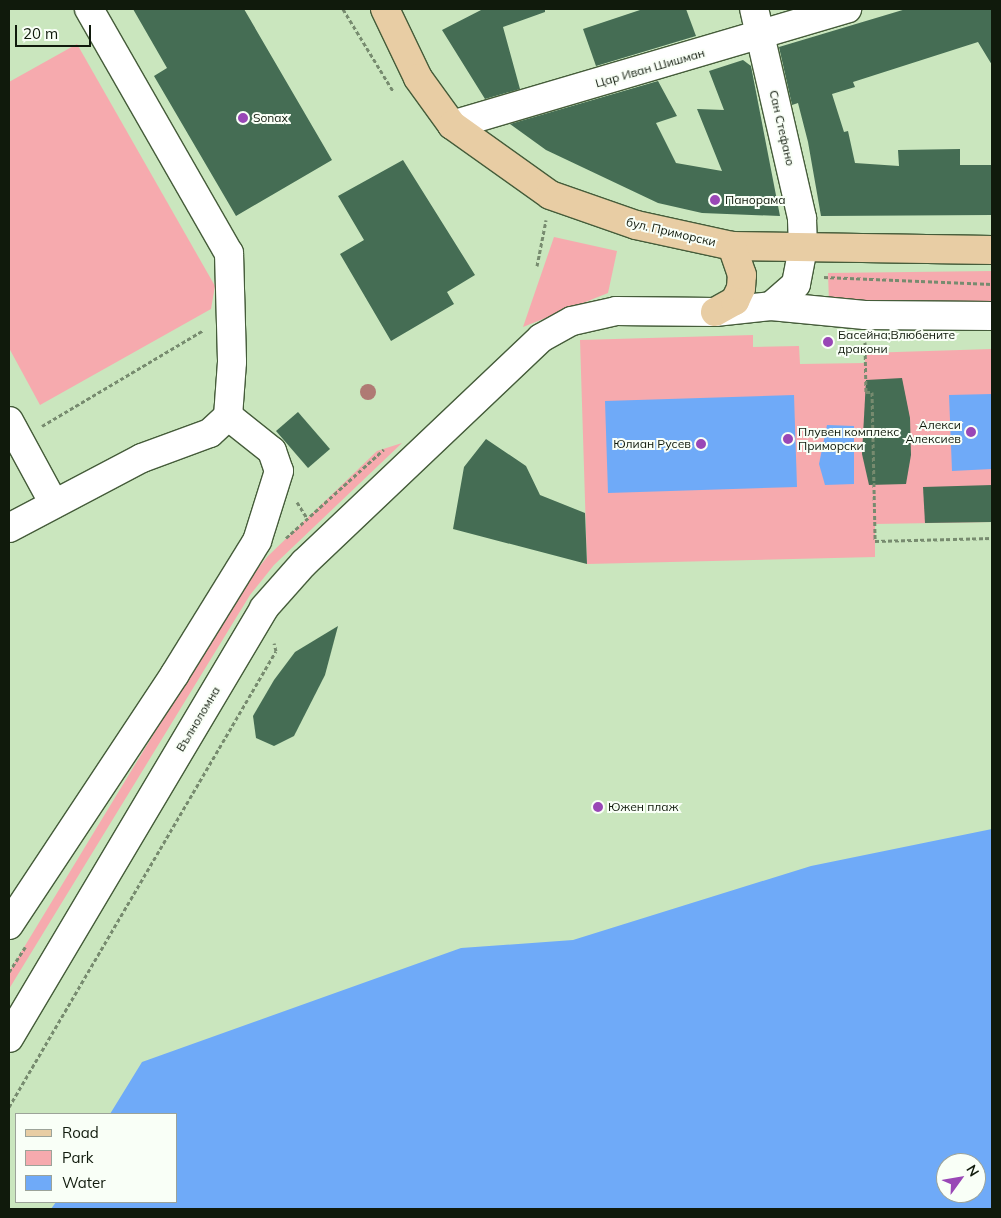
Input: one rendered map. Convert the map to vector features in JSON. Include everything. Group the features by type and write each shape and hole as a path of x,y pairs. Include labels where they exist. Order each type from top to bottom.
{"main road":[{"name":"бул. Приморски","path":"384,9 418,78 452,125 550,196 636,225 732,246 992,250"},
{"path":"715,312 735,301 741,288 742,275 732,246"}],"street":[{"path":"9,528 142,458 210,433 228,416 232,314 229,253 89,9"},
{"name":"Сан Стефано","path":"754,9 802,218 803,248 799,275"},
{"name":"Цар Иван Шишман","path":"452,125 847,9"},
{"path":"771,306 785,298 799,275"},
{"name":"Вълноломна","path":"9,1038 264,608 304,563 541,338 572,321 616,311 715,312 771,306 865,315 992,316"},
{"path":"9,925 166,689 257,541 279,471 272,451 228,416"},
{"path":"14,430 54,504"}],"path":[{"path":"537,266 546,217"},
{"path":"799,275 992,284"},
{"path":"14,430 232,314"},
{"path":"865,353 866,392 872,392 875,541 992,538"},
{"path":"9,1107 276,651"}],"green space":[{"path":"77,44 215,286 211,309 40,405 9,348 9,82"},
{"path":"554,237 617,251 608,293 523,327"},
{"path":"992,271 992,303 829,302 828,273"},
{"name":"Плувен комплекс Приморски","path":"753,335 753,347 799,346 800,364 865,363 865,353 992,349 992,522 875,524 875,557 587,564 580,340"},
{"path":"402,443 274,565 250,595 9,989 9,972 243,587 268,556 377,451"}],"water":[{"name":"Алекси Алексиев","path":"992,394 992,469 952,471 949,395"},
{"name":"Юлиан Русев","path":"794,395 797,487 608,493 605,401"},
{"path":"827,425 854,426 854,484 825,485 819,464"},
{"path":"992,829 992,1209 51,1209 55,1203 178,1203 178,1113 111,1113 142,1062 461,948 573,940 811,866"}],"building":[{"name":"Sonax","path":"133,9 244,9 332,160 236,216 154,76 167,68"},
{"path":"483,9 545,9 545,12 503,27 520,89 485,99 442,30"},
{"path":"643,9 686,9 696,36 596,66 583,29"},
{"path":"906,9 992,9 992,65 978,42 853,82 855,87 832,94 844,132 848,131 855,163 899,166 898,150 960,149 960,165 992,165 992,215 821,216 808,142 798,103 792,105 779,47"},
{"path":"743,60 751,66 780,216 702,213 658,203 546,150 510,124 658,81 677,116 656,123 676,163 722,171 697,109 724,110 709,71"},
{"path":"403,160 475,275 447,292 454,304 391,341 340,254 364,240 338,196"},
{"path":"902,378 910,418 911,455 906,484 869,485 862,454 866,380"},
{"path":"298,412 330,449 308,468 276,431"},
{"path":"486,439 526,466 540,495 585,513 587,564 453,529 464,467"},
{"path":"992,485 992,522 925,523 923,487"},
{"path":"338,626 325,675 294,736 274,746 256,738 253,716 274,680 295,652"}],"place":[{"name":"Sonax","path":"243,118"},
{"name":"Панорама","path":"715,200"},
{"name":"Басейна;Влюбените дракони","path":"828,342"},
{"name":"Алекси Алексиев","path":"971,432"},
{"name":"Плувен комплекс Приморски","path":"788,439"},
{"name":"Юлиан Русев","path":"701,444"},
{"name":"Южен плаж","path":"598,807"}]}
